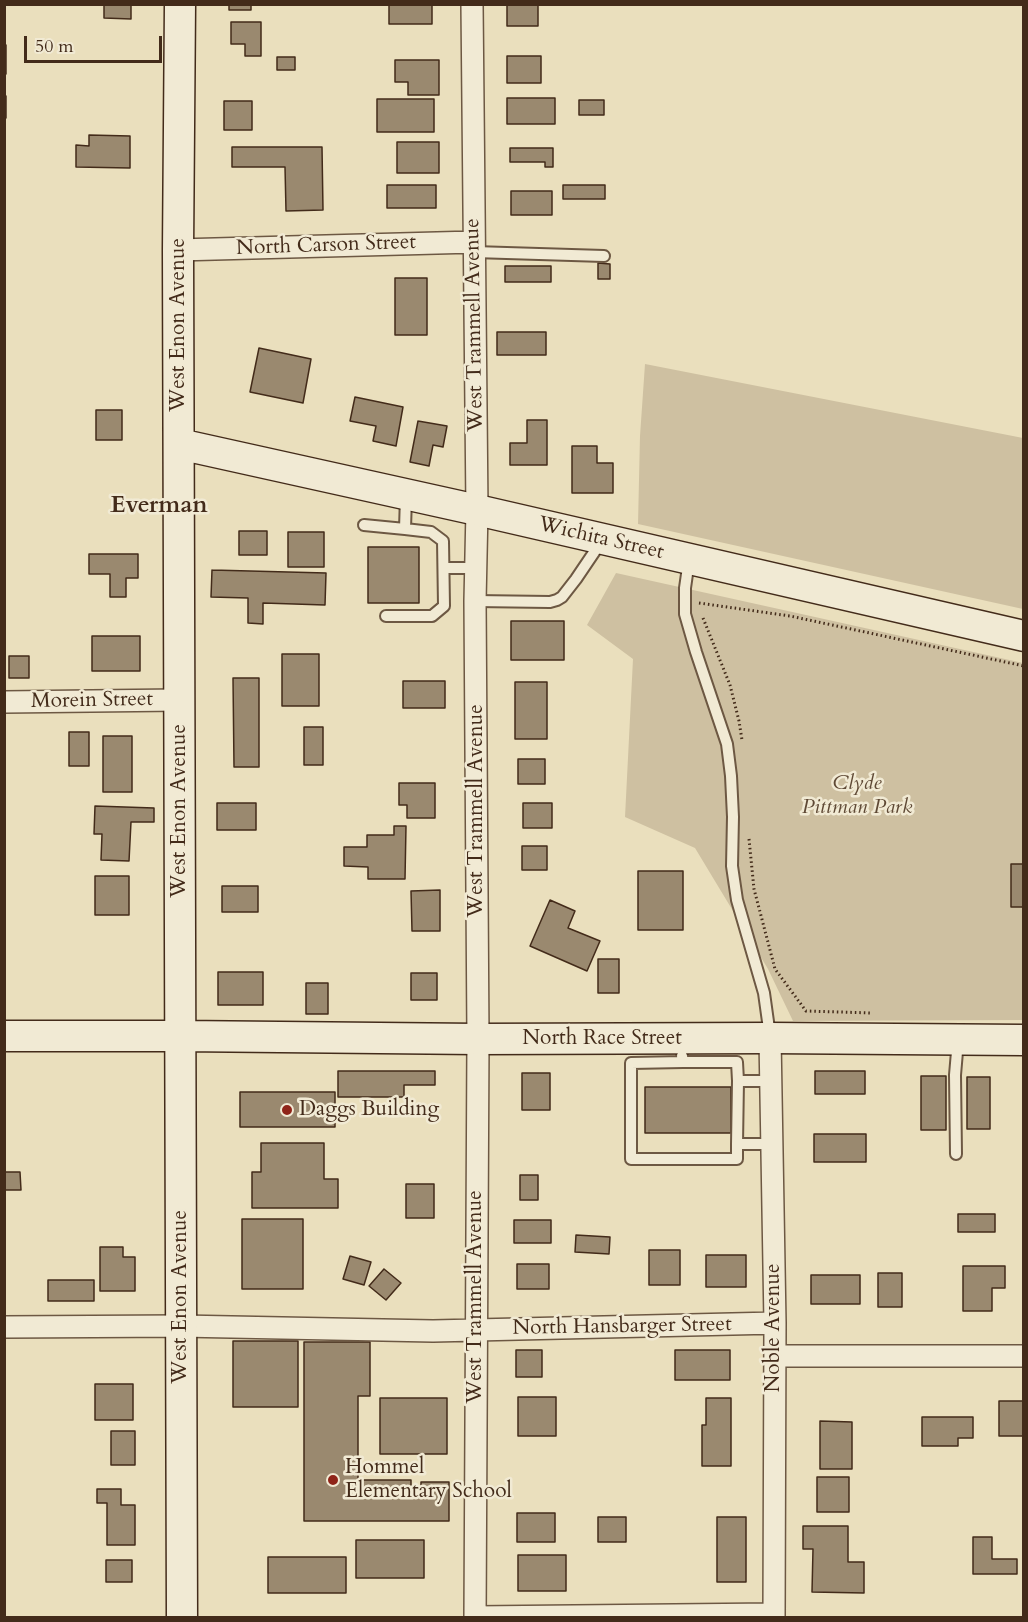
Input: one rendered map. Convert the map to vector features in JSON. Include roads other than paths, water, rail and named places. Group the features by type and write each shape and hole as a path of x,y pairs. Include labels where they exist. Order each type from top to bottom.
{"street":[{"name":"West Enon Avenue","path":"180,4 178,250 182,1617"},
{"name":"West Trammell Avenue","path":"472,4 477,510 478,1039 474,1617"},
{"name":"North Carson Street","path":"178,250 474,247"},
{"name":"Wichita Street","path":"179,444 1023,636"},
{"name":"Morein Street","path":"4,702 179,700"},
{"name":"North Race Street","path":"4,1036 478,1039 682,1050 770,1038 1023,1040"},
{"name":"Noble Avenue","path":"770,1038 775,1323 774,1616"},
{"name":"North Hansbarger Street","path":"4,1327 182,1326 433,1331 775,1323"},
{"path":"775,1356 1023,1356"},
{"path":"474,1617 774,1616"}],"lane":[{"path":"474,247 604,256"},
{"path":"405,529 406,496"},
{"path":"364,525 431,532 443,541 444,606 432,616 386,616"},
{"path":"476,601 550,602 557,600 576,579 602,540"},
{"path":"689,560 685,588 685,614 727,744 733,817 732,866 737,900 764,993 770,1038"},
{"path":"444,568 476,568"},
{"path":"956,1154 955,1075 958,1040"},
{"path":"682,1050 737,1062 738,1081 737,1159 631,1159 631,1063 682,1050"},
{"path":"738,1081 770,1081"},
{"path":"737,1144 772,1144"}],"place":[{"name":"Daggs Building","path":"287,1110"},
{"name":"Hommel Elementary School","path":"333,1480"}],"district":[{"name":"Everman","path":"159,506"}],"park label":[{"name":"Clyde Pittman Park","path":"857,796"}]}
